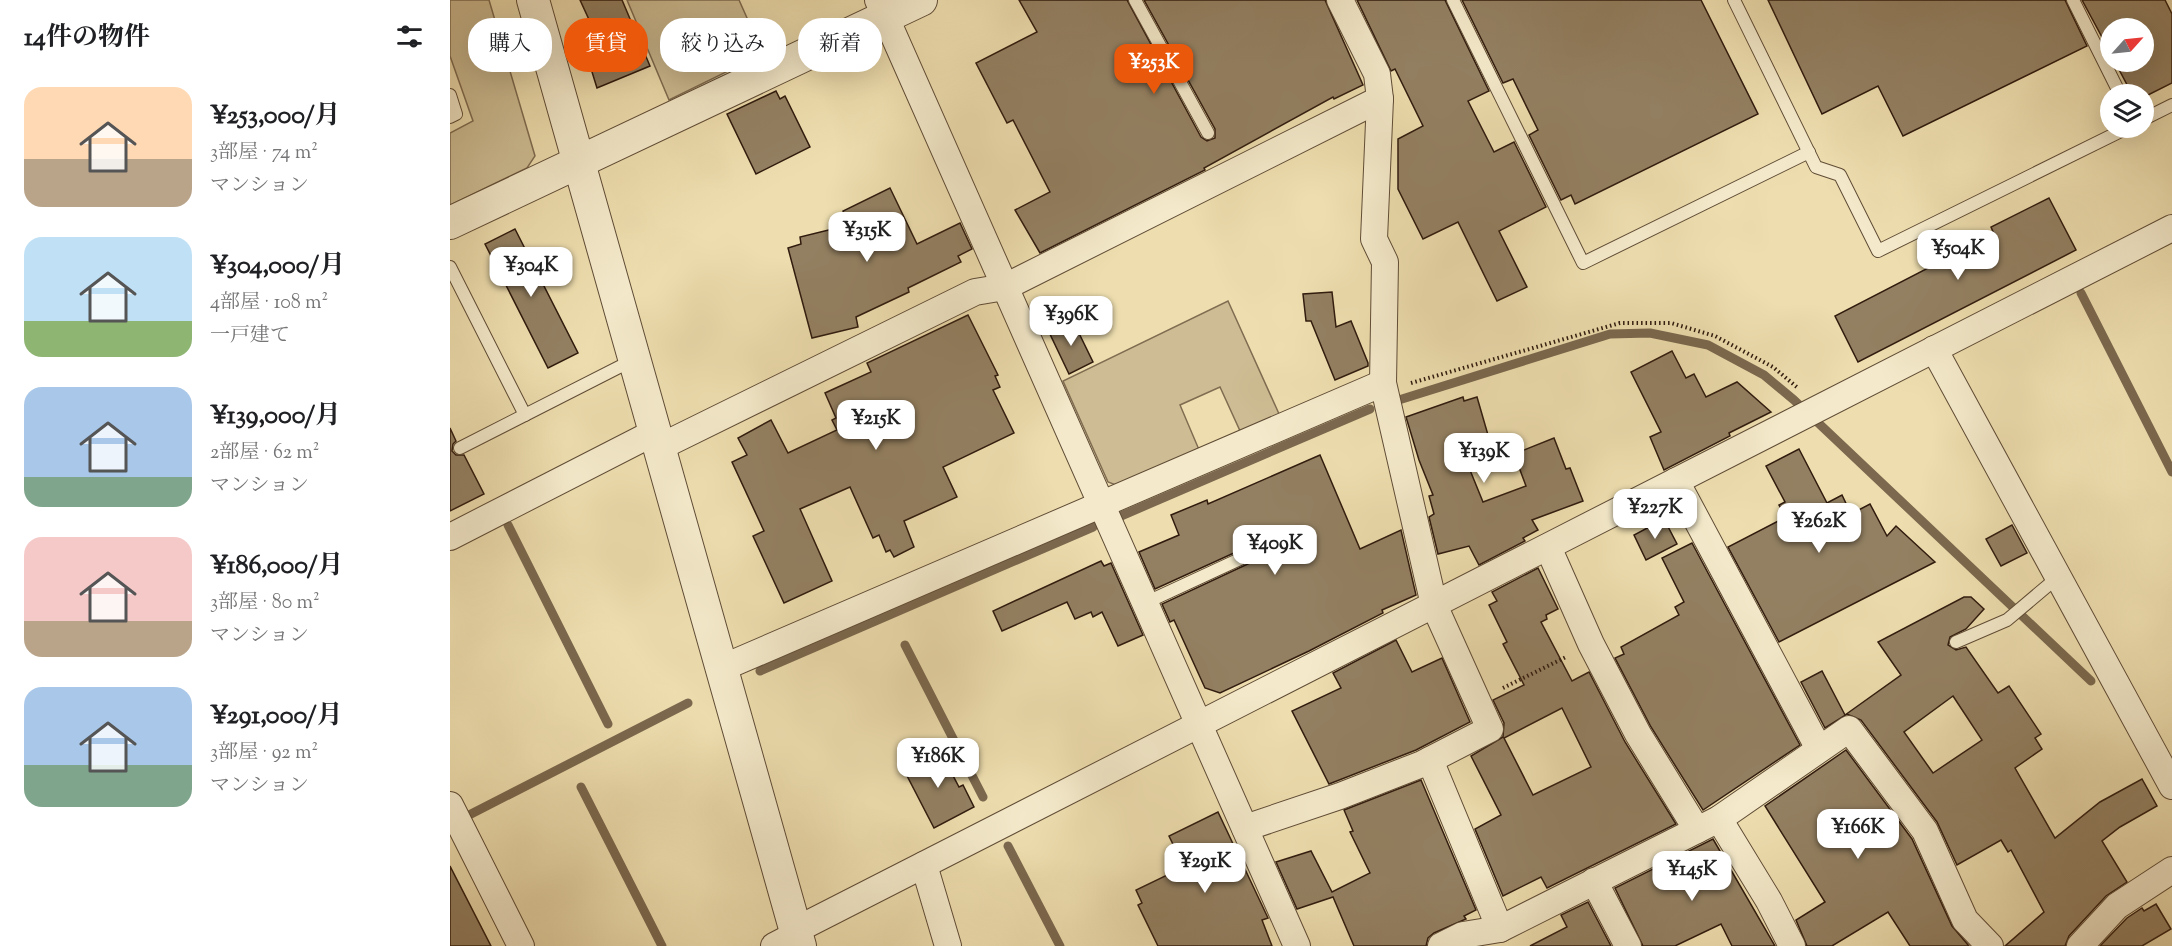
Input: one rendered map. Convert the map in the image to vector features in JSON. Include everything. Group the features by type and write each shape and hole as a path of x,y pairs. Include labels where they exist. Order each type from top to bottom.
{"street":[{"path":"533,0 722,668 792,939 924,865 2172,228"},
{"path":"450,223 882,9 921,0"},
{"path":"1245,828 1340,796 1430,760 1490,729 1434,605 1384,386 1384,262 1374,239 1380,99 1377,74 1340,0"},
{"path":"882,9 1297,946"},
{"path":"450,537 975,292 1005,287 1380,99"},
{"path":"1934,350 2172,786"},
{"path":"722,668 1101,503 1384,386"},
{"path":"1676,482 1819,748"},
{"path":"1548,547 1591,644 1638,734 1769,901 1792,946"},
{"path":"1441,946 1463,935 1494,935 1708,824 1849,729 1925,831 1965,920 1990,946"},
{"path":"1430,760 1494,935"},
{"path":"450,806 521,946"},
{"path":"924,865 948,946"},
{"path":"2080,946 2117,906 2172,870"},
{"path":"1594,882 1628,946"}],"lane":[{"path":"1135,0 1208,133"},
{"path":"1453,0 1583,263 1809,152"},
{"path":"1734,0 1816,167 1840,175 1878,251 2107,138"},
{"path":"2073,0 2115,84"},
{"path":"450,94 456,114 450,117"},
{"path":"2154,114 2172,105"},
{"path":"450,267 525,415"},
{"path":"460,447 635,359"},
{"path":"1145,603 1294,534"},
{"path":"1956,642 2007,620 2058,577"}],"path":[{"path":"1384,386 1620,323 1671,323 1715,336 1773,367 1812,412"},
{"path":"1478,700 1591,644"}],"shaded area":[{"path":"450,0 489,0 494,18 468,18 468,72 510,72 535,156 527,168 450,205 450,133 473,121 450,56"},
{"path":"627,0 739,0 747,18 660,18 660,72 726,72 669,100 648,50 648,18 635,18"},
{"path":"1228,301 1280,416 1241,433 1220,387 1180,405 1200,452 1121,487 1108,482 1063,381"}],"building":[{"path":"580,0 622,0 630,18 588,18"},
{"path":"1019,0 1127,0 1201,137 1207,141 1215,138 1215,129 1144,0 1325,0 1363,85 1334,99 1333,97 1204,168 1205,170 1040,253 1015,210 1050,192 1013,120 1007,123 976,63 1037,32"},
{"path":"1357,0 1445,0 1489,91 1468,101 1494,152 1514,142 1546,207 1499,231 1527,287 1497,301 1458,222 1423,239 1398,189 1398,139 1423,126 1395,69 1391,71"},
{"path":"1462,0 1701,0 1758,114 1575,204 1571,195 1561,200 1529,135 1538,130 1513,79 1503,83"},
{"path":"1768,0 2065,0 2087,46 1903,136 1878,86 1822,114"},
{"path":"2082,0 2165,0 2172,14 2172,83 2154,92 2154,84 2127,84 2120,72 2154,72 2154,18 2100,18 2100,33"},
{"path":"592,72 636,72 597,88"},
{"path":"776,91 780,99 785,96 810,147 756,174 727,114"},
{"path":"890,188 917,244 960,223 972,249 958,256 961,262 908,288 909,292 856,317 858,327 812,338 788,248 801,244 800,237 849,225 843,211"},
{"path":"2049,198 2076,250 1858,362 1835,316 1994,234 1991,227"},
{"path":"515,229 578,353 548,368 485,244"},
{"path":"1332,292 1336,327 1351,321 1368,363 1368,366 1335,380 1311,321 1306,321 1303,294"},
{"path":"968,315 998,375 995,376 1000,387 993,390 1014,433 943,467 957,497 904,521 914,547 894,557 890,550 886,552 879,535 873,538 850,487 800,509 832,581 784,603 753,536 764,531 732,462 747,455 738,438 771,420 788,453 837,430 832,420 836,418 825,393 871,372 867,363"},
{"path":"1073,321 1093,362 1069,374 1049,332"},
{"path":"1672,351 1686,378 1694,374 1706,397 1737,382 1771,412 1664,470 1650,437 1661,432 1631,372"},
{"path":"1463,397 1464,401 1477,397 1488,435 1459,443 1483,502 1526,486 1514,454 1554,438 1566,469 1570,468 1583,501 1532,520 1538,530 1523,538 1525,541 1479,565 1469,546 1438,554 1429,517 1434,514 1429,496 1433,495 1406,417"},
{"path":"450,428 456,441 452,451 456,455 464,455 484,494 450,511"},
{"path":"1799,449 1827,503 1842,495 1851,514 1870,504 1887,536 1896,526 1935,562 1779,642 1728,547 1786,517 1779,505 1785,502 1766,466"},
{"path":"1320,455 1360,549 1401,530 1416,595 1382,610 1383,613 1309,651 1220,693 1205,688 1174,620 1170,622 1162,604 1297,541 1302,535 1301,530 1291,527 1155,589 1139,552 1179,535 1171,515 1207,500 1208,504"},
{"path":"1664,519 1677,544 1646,560 1634,535"},
{"path":"2012,525 2027,553 2001,566 1986,539"},
{"path":"1692,543 1800,745 1703,810 1651,727 1615,658 1624,654 1621,647 1679,615 1675,607 1684,602 1662,558"},
{"path":"1101,561 1104,566 1111,563 1143,635 1118,646 1102,612 1093,617 1091,612 1075,619 1067,602 1002,631 993,611"},
{"path":"1538,568 1558,609 1546,615 1547,619 1541,622 1572,681 1589,672 1625,742 1676,824 1547,888 1541,877 1503,896 1475,829 1501,815 1471,756 1503,737 1504,723 1493,700 1524,685 1503,644 1507,642 1489,605 1497,601 1492,592","holes":["1562,708 1591,767 1533,795 1504,738"]},
{"path":"1964,597 1971,597 1984,609 1966,629 1950,637 1948,645 1956,650 1966,647 1998,693 2009,686 2041,734 2035,738 2042,749 2015,768 2055,838 2100,802 2142,779 2157,806 2120,827 2102,841 2127,882 2106,896 2069,936 2065,946 2005,946 2044,912 2011,850 2008,852 2001,840 1957,865 1937,822 1861,720 1847,714 1825,728 1801,682 1822,671 1845,715 1901,675 1878,642","holes":["1953,696 1982,740 1933,773 1904,732"]},
{"path":"1396,640 1412,672 1442,658 1470,722 1416,750 1329,784 1292,711 1341,688 1333,673"},
{"path":"939,749 959,787 963,785 974,807 934,828 903,768"},
{"path":"1846,750 1912,839 1952,926 1969,946 1910,946 1888,912 1832,946 1807,946 1796,920 1825,902 1765,806"},
{"path":"1421,780 1476,910 1464,916 1466,919 1434,933 1428,938 1426,946 1354,946 1333,897 1297,909 1276,862 1311,851 1332,892 1370,873 1350,832 1353,831 1344,810"},
{"path":"1218,812 1268,918 1262,920 1272,946 1158,946 1138,905 1142,903 1136,890 1184,867 1169,836"},
{"path":"1713,839 1775,946 1732,946 1721,924 1675,946 1643,946 1615,888"},
{"path":"450,866 491,946 450,946"},
{"path":"1588,902 1611,946 1530,946 1567,927 1561,915"},
{"path":"2156,904 2171,929 2142,946 2100,946 2127,918 2142,908 2144,911"}],"waterway":[{"path":"2081,293 2172,472"},
{"path":"1402,399 1610,334 1650,333 1708,345 1764,375 1794,400 2091,681"},
{"path":"1121,516 1370,409"},
{"path":"508,525 608,724"},
{"path":"760,671 1093,527"},
{"path":"905,645 983,797"},
{"path":"471,814 688,703"},
{"path":"581,787 662,946"},
{"path":"1008,846 1060,946"}]}
